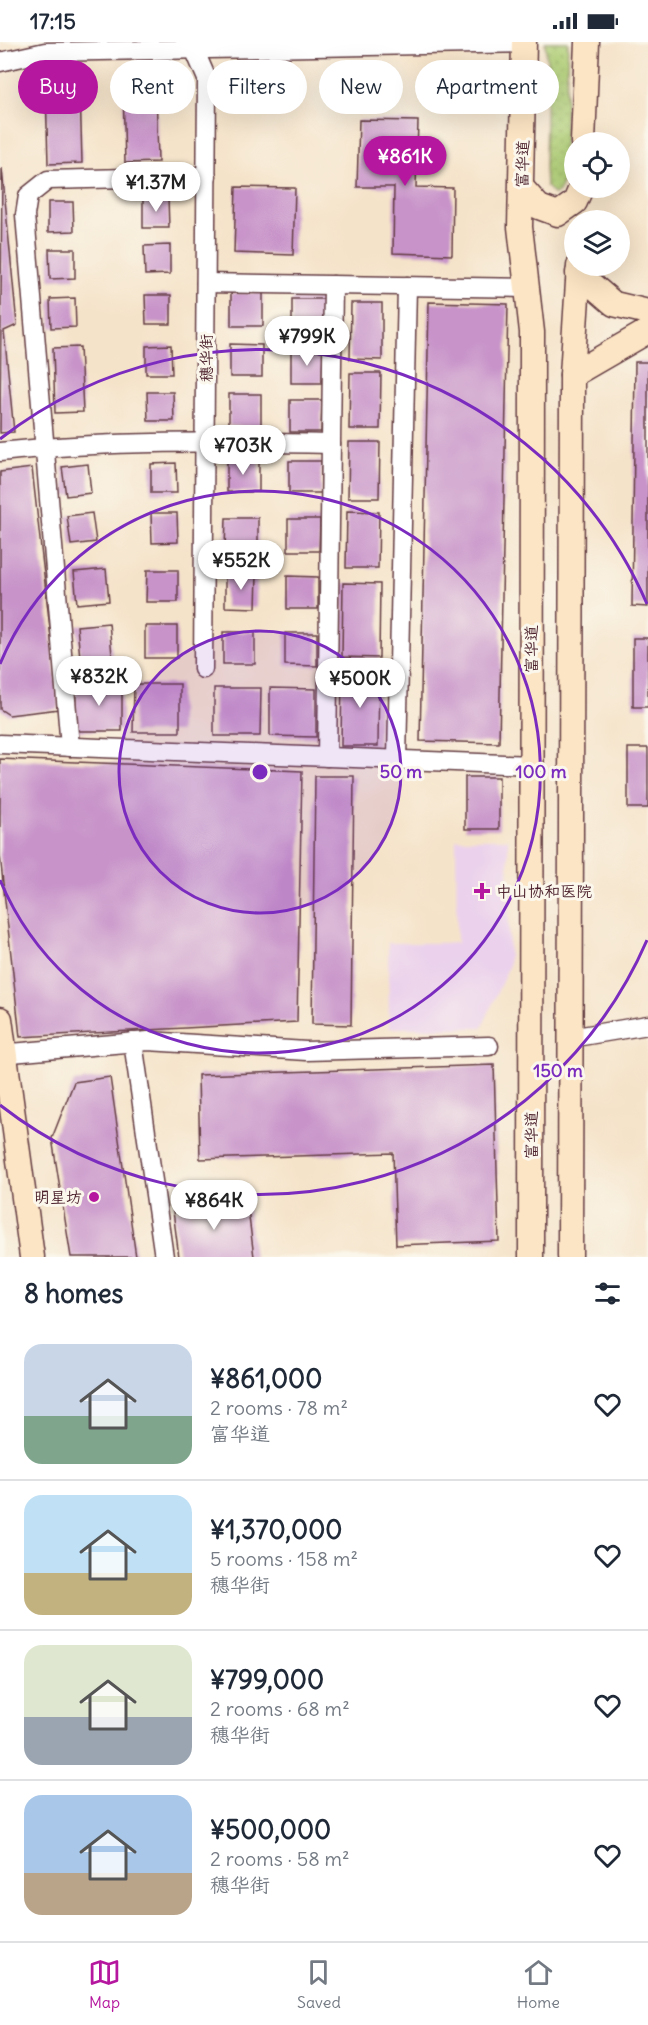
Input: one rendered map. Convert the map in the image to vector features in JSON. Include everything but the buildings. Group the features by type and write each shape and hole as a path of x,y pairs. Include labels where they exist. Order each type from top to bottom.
{"main road":[{"path":"583,132 587,42"},
{"name":"富华道","path":"524,43 520,227 532,332 531,1257"},
{"path":"522,188 539,207 558,214 575,202 577,198"},
{"path":"570,1257 572,375 578,276"},
{"path":"585,276 615,304 648,312"},
{"path":"572,375 648,331"},
{"path":"0,1019 2,1054 32,1257"}],"street":[{"path":"0,62 45,52 524,43"},
{"name":"穗华街","path":"194,49 207,80 203,669"},
{"path":"70,747 25,215 28,196 48,180 207,176"},
{"path":"206,283 527,288"},
{"path":"327,757 333,285"},
{"path":"397,760 407,286"},
{"path":"0,452 44,447 206,442 331,444"},
{"path":"0,744 531,765"},
{"path":"570,1038 648,1025"},
{"path":"2,1054 148,1041 306,1051 489,1046"},
{"path":"133,1042 164,1257"}],"shaded area":[{"name":"中山协和医院","path":"456,839 508,839 509,965 482,1028 389,1028 388,943 457,943"}],"green space":[{"path":"545,42 568,42 563,181 558,193 553,194 546,186 546,114 559,114 559,60 547,60"}],"place":[{"name":"中山协和医院","path":"482,891"},
{"name":"明星坊","path":"94,1197"}]}
